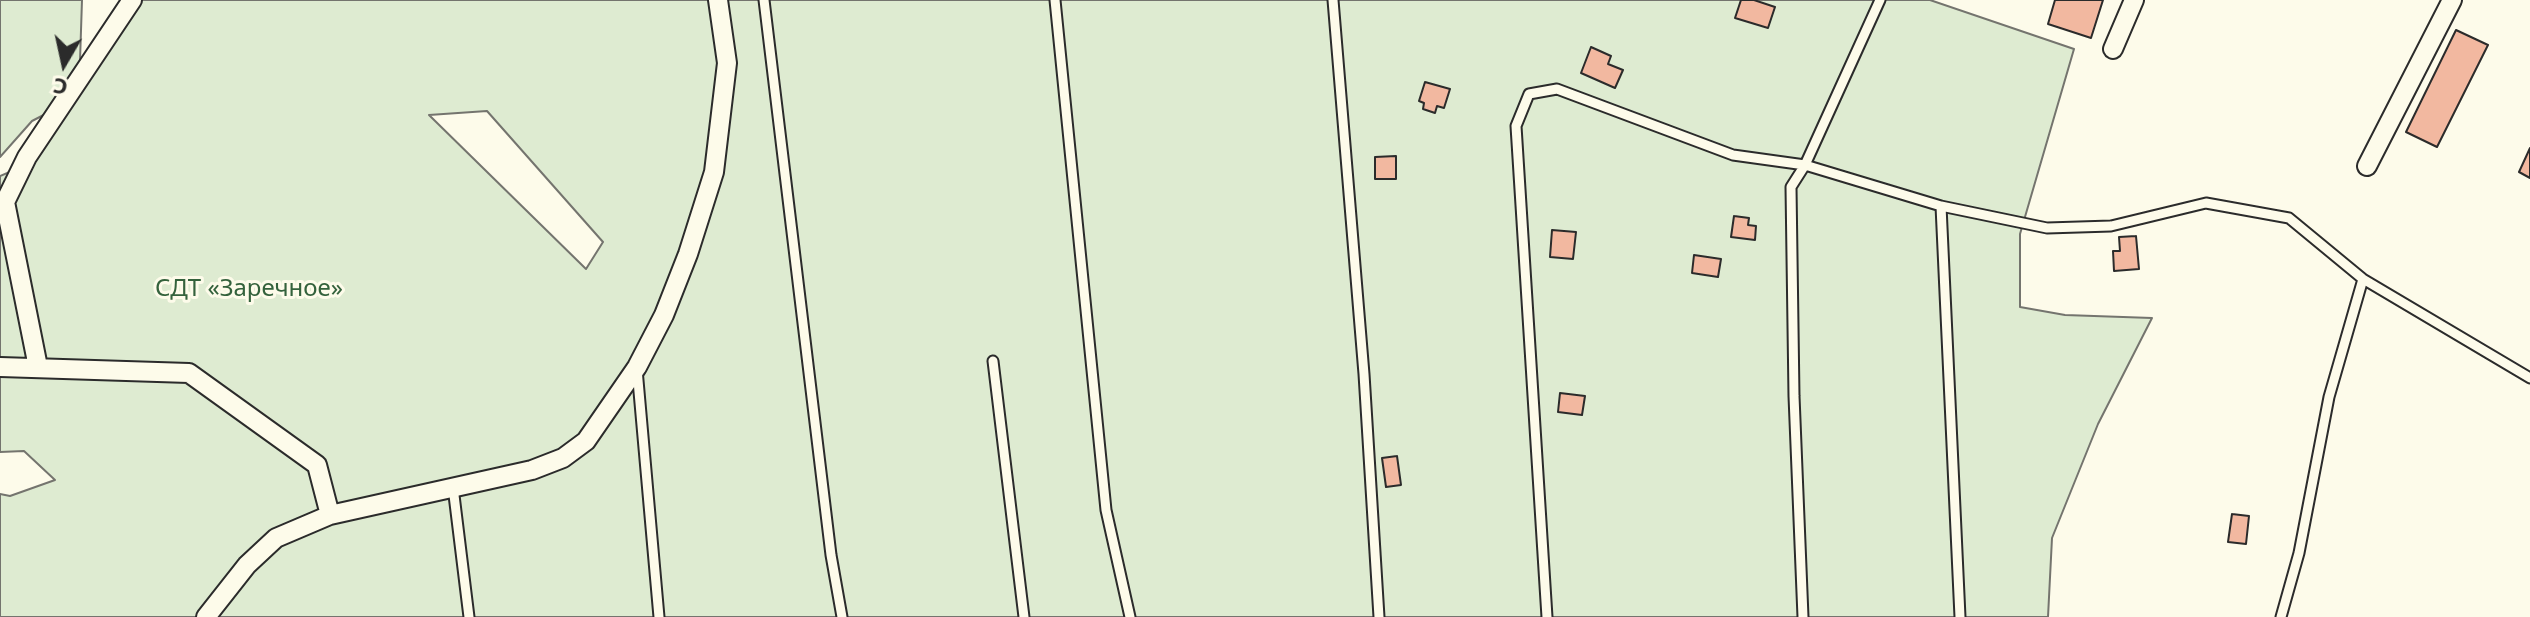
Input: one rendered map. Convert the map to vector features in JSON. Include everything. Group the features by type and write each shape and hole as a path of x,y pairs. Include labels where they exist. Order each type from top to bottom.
{"street":[{"path":"38,367 5,202 27,157 132,0"},
{"path":"206,617 247,565 276,538 330,515 532,470 563,458 586,441 637,367 664,315 714,172 727,63 718,0"},
{"path":"2113,49 2134,0"},
{"path":"2367,166 2452,0"},
{"path":"0,367 189,373 317,465 330,515"}],"lane":[{"path":"764,0 829,540 842,617"},
{"path":"1055,0 1106,510 1130,617"},
{"path":"1333,0 1366,390 1379,617"},
{"path":"1803,617 1794,396 1791,187 1805,165 1880,0"},
{"path":"1547,617 1516,126 1529,94 1557,89 1733,155 1805,165 1941,206 2047,228 2111,226 2206,203 2289,218 2363,279 2530,378"},
{"path":"1941,206 1960,617"},
{"path":"2281,617 2299,553 2329,397 2363,279"},
{"path":"993,361 1024,617"},
{"path":"637,367 659,617"},
{"path":"453,487 469,617"}],"green space":[{"name":"СДТ «Заречное»","path":"0,0 82,0 80,61 91,61 132,0 1930,0 2074,49 2020,234 2020,307 2065,315 2152,318 2098,424 2052,538 2048,617 0,617 0,494 10,496 55,480 24,451 0,452 0,176 19,168 59,107 32,121 0,157","holes":["487,111 603,242 586,269 429,115"]}],"building":[{"path":"1741,0 1754,0 1775,7 1768,28 1735,18"},
{"path":"2055,0 2103,0 2091,38 2048,24"},
{"path":"2456,30 2488,45 2437,147 2406,132"},
{"path":"1591,47 1611,56 1608,64 1623,70 1615,88 1581,73"},
{"path":"1425,82 1450,89 1444,108 1437,106 1435,113 1423,109 1424,103 1419,101"},
{"path":"2530,148 2530,178 2519,172"},
{"path":"1396,156 1396,179 1375,179 1375,157"},
{"path":"1734,216 1749,218 1748,225 1756,226 1755,240 1731,237"},
{"path":"1552,230 1576,232 1573,259 1550,257"},
{"path":"2136,236 2139,269 2114,271 2113,251 2120,251 2119,237"},
{"path":"1694,255 1721,259 1718,277 1692,273"},
{"path":"1560,393 1585,396 1582,415 1558,412"},
{"path":"1397,456 1401,485 1386,487 1382,458"},
{"path":"2232,514 2249,516 2246,544 2228,542"}]}
